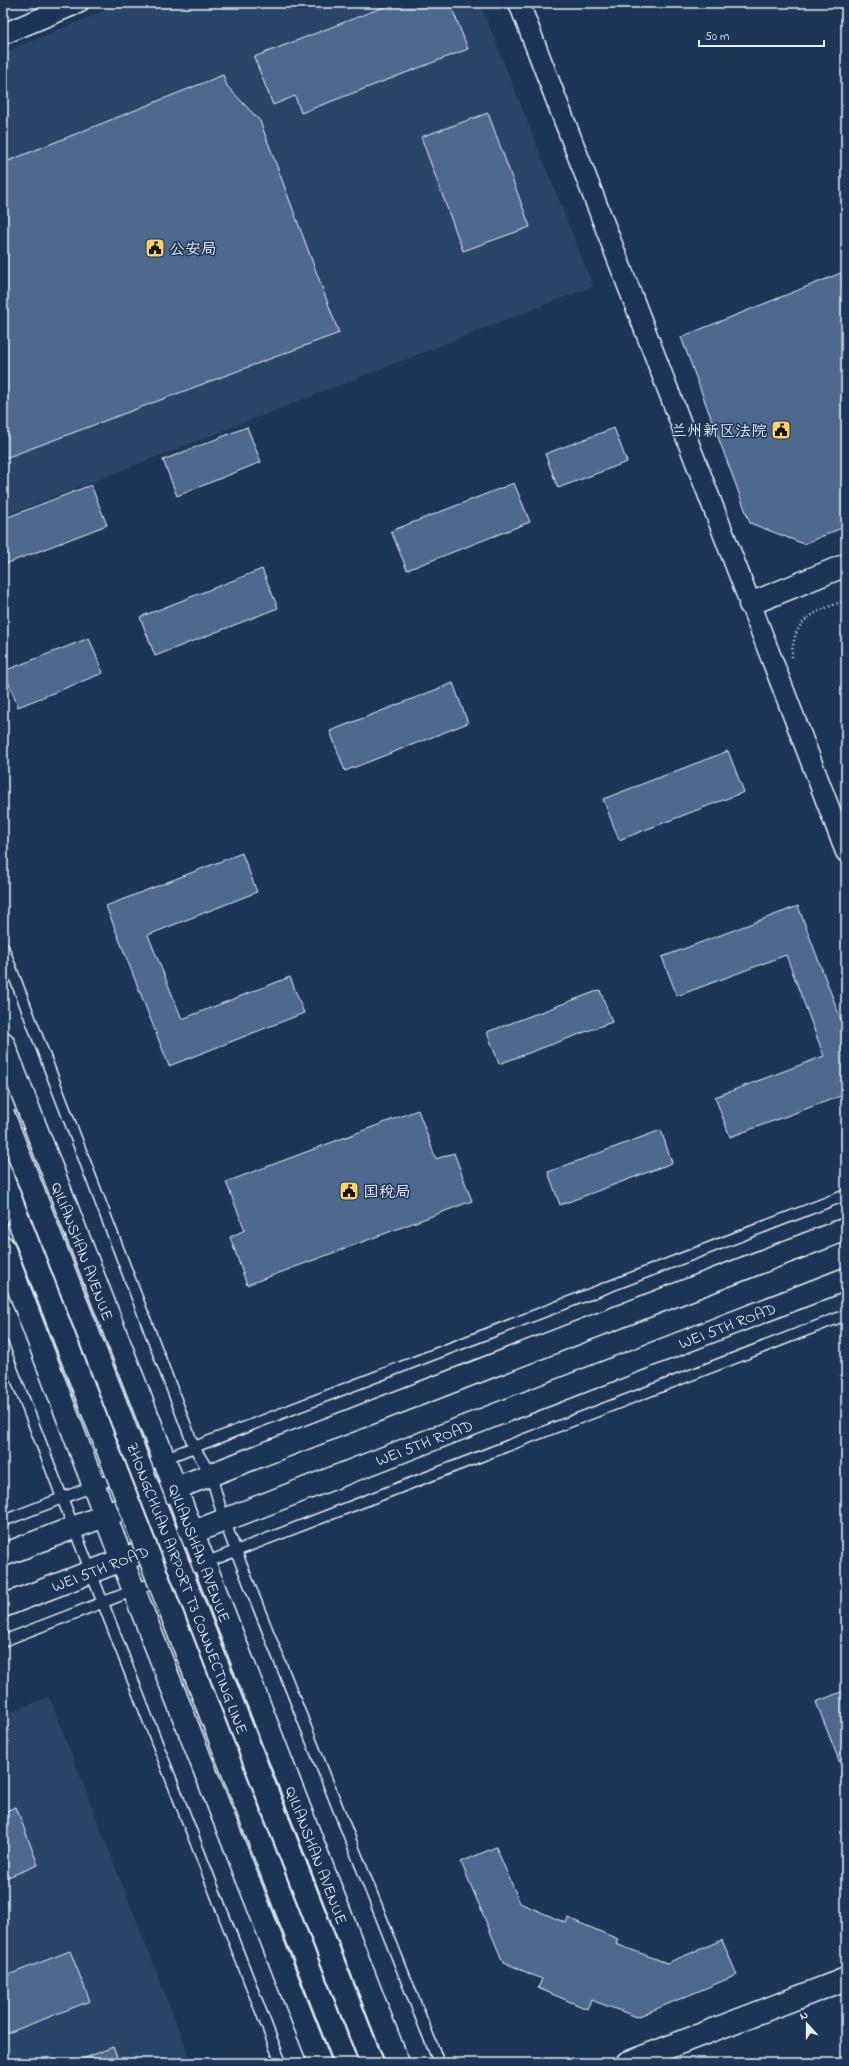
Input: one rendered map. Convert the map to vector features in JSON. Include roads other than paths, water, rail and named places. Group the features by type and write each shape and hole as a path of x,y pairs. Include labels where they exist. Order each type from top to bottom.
{"main road":[{"path":"750,604 846,565"},
{"name":"QILIANSHAN AVENUE","path":"3,1043 398,2063"},
{"name":"ZHONGCHUAN AIRPORT T3 CONNECTING LINE","path":"3,1114 372,2063"},
{"name":"ZHONGCHUAN AIRPORT T3 CONNECTING LINE","path":"3,1180 346,2063"},
{"path":"3,1555 846,1230"},
{"path":"3,1247 122,1560 320,2063"},
{"name":"WEI 5TH ROAD","path":"3,1606 846,1279"},
{"path":"627,2063 846,1979"}],"street":[{"path":"3,34 78,3"},
{"path":"519,3 846,852"}],"lane":[{"path":"3,947 194,1447 211,1475 224,1520 236,1551 439,2063"},
{"path":"3,1521 846,1195"},
{"path":"3,1641 846,1315"},
{"path":"3,1345 281,2063"}],"place":[{"name":"公安局","path":"155,248"},
{"name":"兰州新区法院","path":"781,430"},
{"name":"国税局","path":"349,1191"}]}
